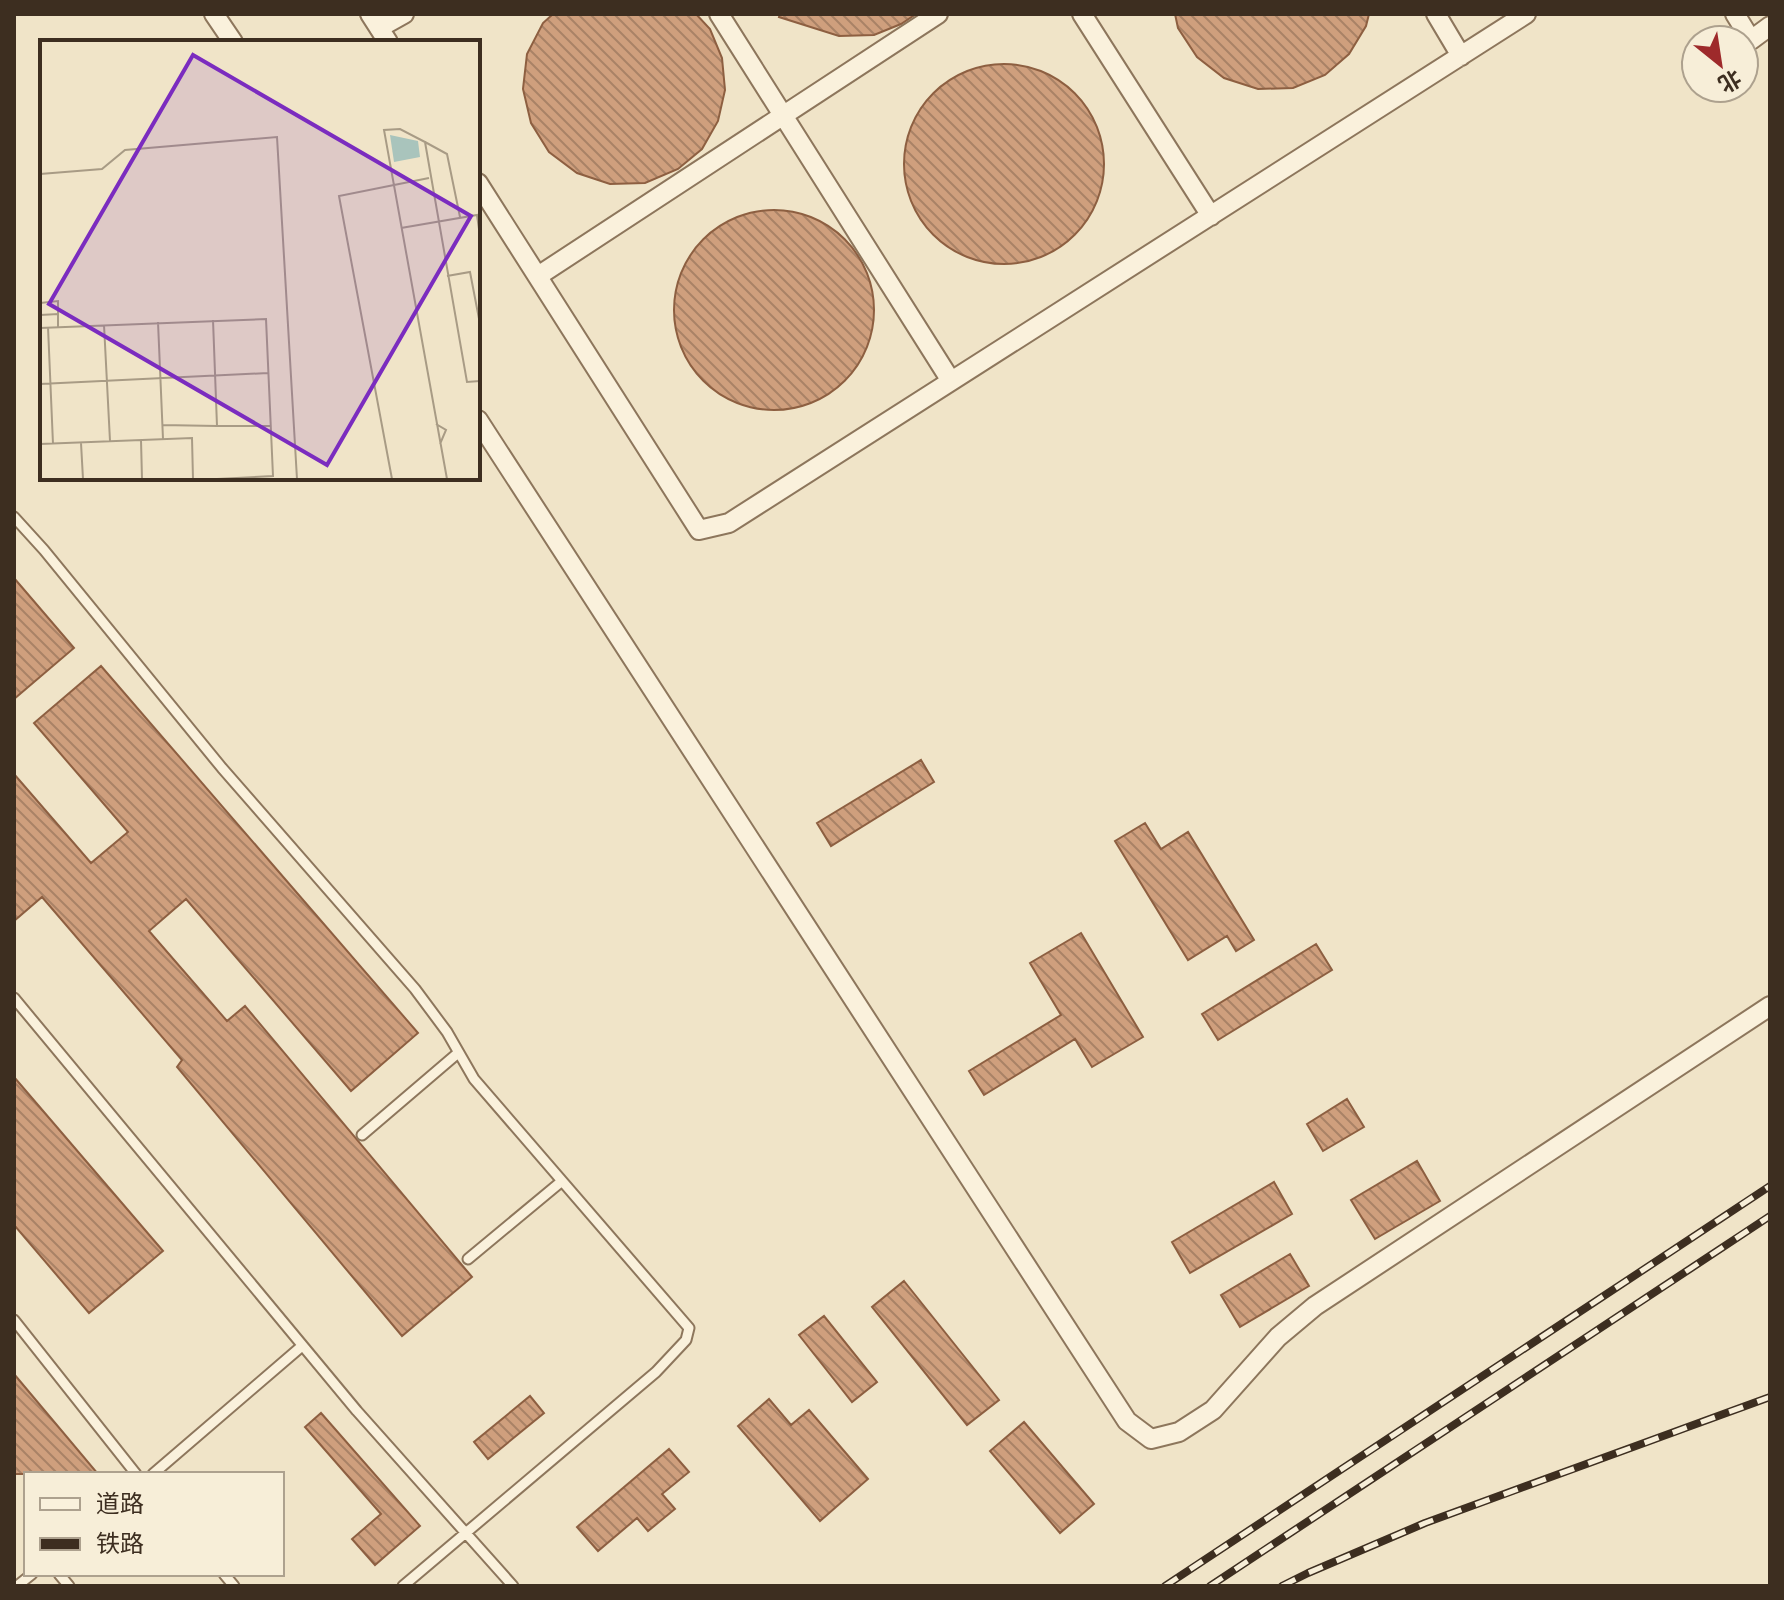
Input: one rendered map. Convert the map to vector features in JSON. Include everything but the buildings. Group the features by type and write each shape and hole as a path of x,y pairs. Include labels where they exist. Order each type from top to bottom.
{"street":[{"path":"214,14 232,40"},
{"path":"379,28 404,14"},
{"path":"719,14 951,381"},
{"path":"538,276 938,14"},
{"path":"1082,14 1211,216"},
{"path":"1436,14 1461,56"},
{"path":"480,186 699,530 729,523 1526,14"},
{"path":"1735,14 1751,40 1770,26"},
{"path":"480,423 1127,1421 1151,1439 1179,1432 1213,1410 1278,1337 1315,1306 1770,1006"}],"lane":[{"path":"14,517 222,768 415,989 447,1032 474,1079 689,1328 686,1340 656,1372 403,1586"},
{"path":"14,998 357,1411 513,1586"},
{"path":"362,1135 458,1053"},
{"path":"468,1259 562,1181"},
{"path":"14,1320 134,1472"},
{"path":"155,1472 302,1346"}],"railway":[{"path":"1165,1586 1770,1186"},
{"path":"1210,1586 1770,1216"},
{"path":"1282,1586 1425,1523 1770,1397"}]}
